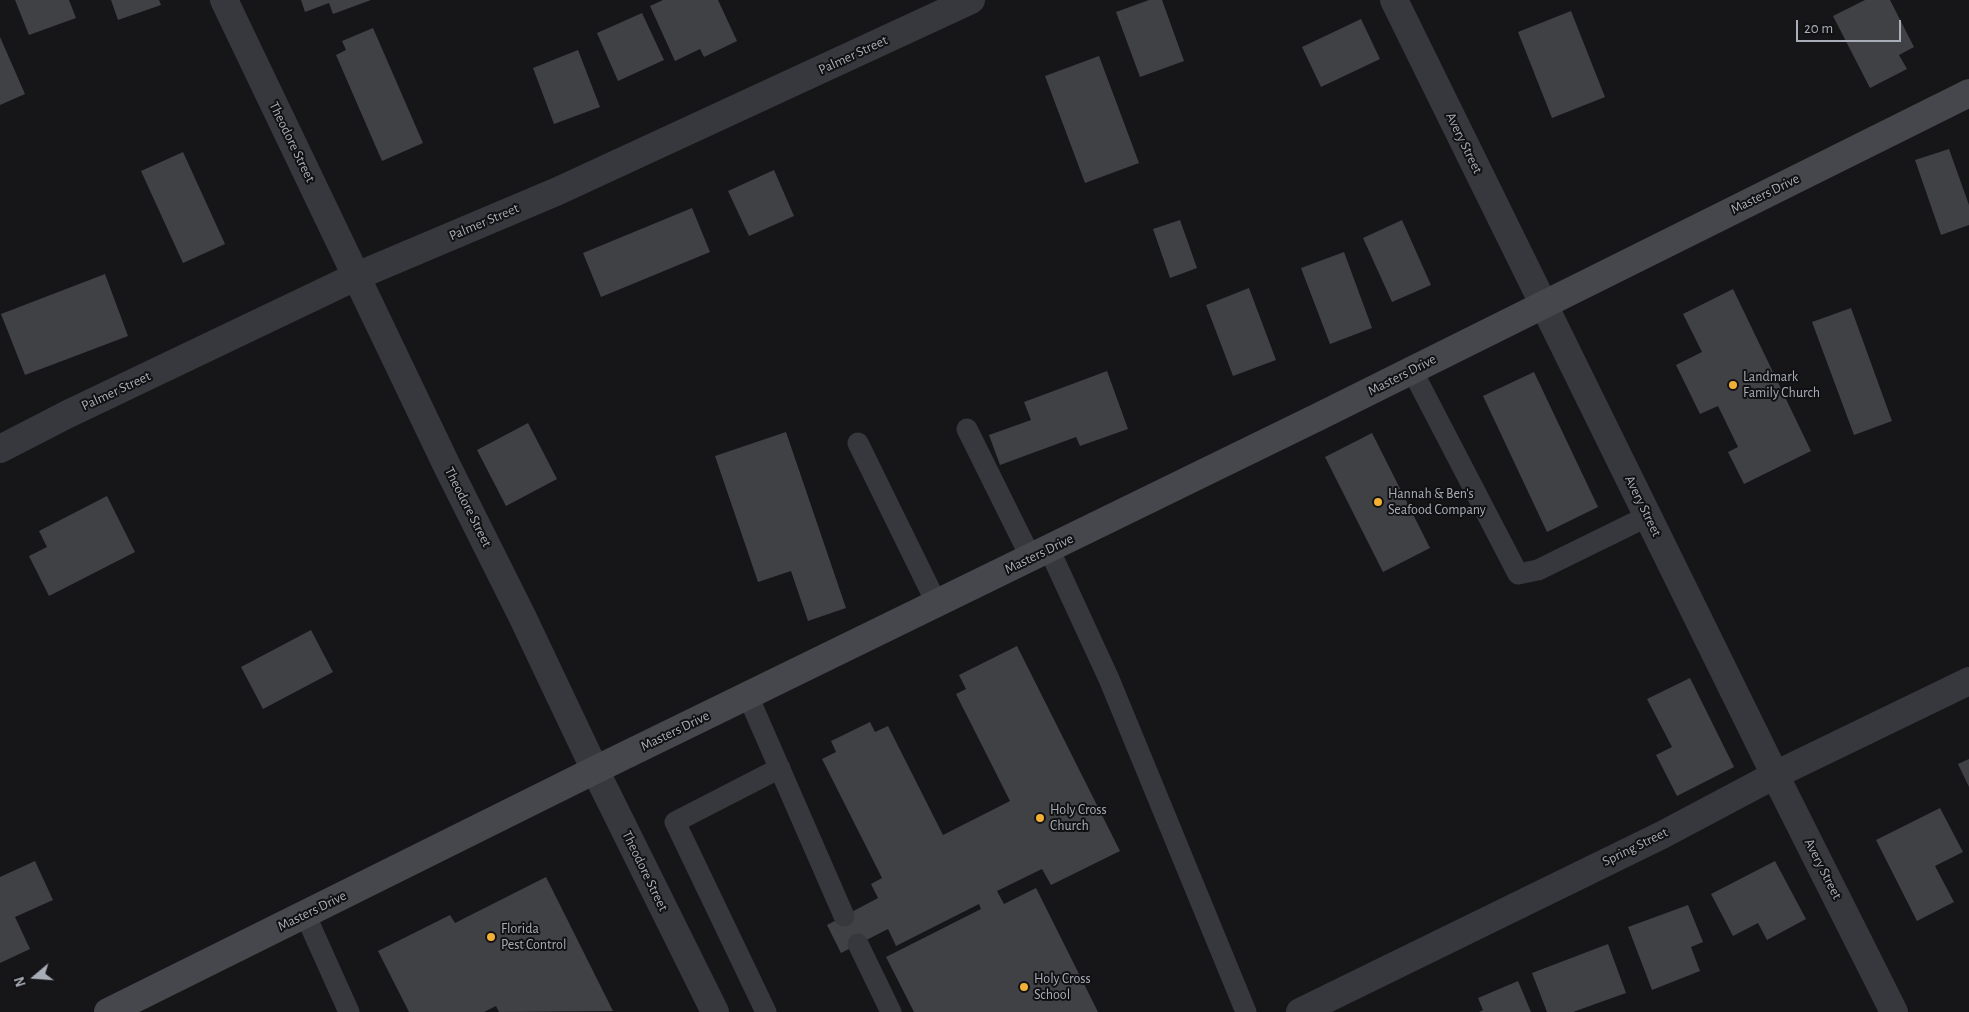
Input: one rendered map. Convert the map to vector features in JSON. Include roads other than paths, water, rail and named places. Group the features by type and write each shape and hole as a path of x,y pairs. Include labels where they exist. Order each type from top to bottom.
{"street":[{"name":"Theodore Street","path":"224,0 448,468 715,1012"},
{"name":"Palmer Street","path":"0,449 68,414 357,276 558,191 971,0"},
{"name":"Avery Street","path":"1394,0 1775,775 1894,1012"},
{"name":"Masters Drive","path":"108,1012 595,770 1412,370 1969,93"},
{"name":"Spring Street","path":"1300,1012 1662,835 1775,775 1969,681"}],"lane":[{"path":"1412,370 1518,574 1538,570 1648,516"},
{"path":"968,429 1040,553 1109,679 1246,1012"},
{"path":"858,443 937,604"},
{"path":"748,696 844,916"},
{"path":"766,1012 675,822 780,768"},
{"path":"305,914 349,1012"},
{"path":"858,944 891,1012"}],"place":[{"name":"Landmark Family Church","path":"1733,385"},
{"name":"Hannah & Ben's Seafood Company","path":"1378,502"},
{"name":"Holy Cross Church","path":"1040,818"},
{"name":"Florida Pest Control","path":"491,937"},
{"name":"Holy Cross School","path":"1024,987"}]}
